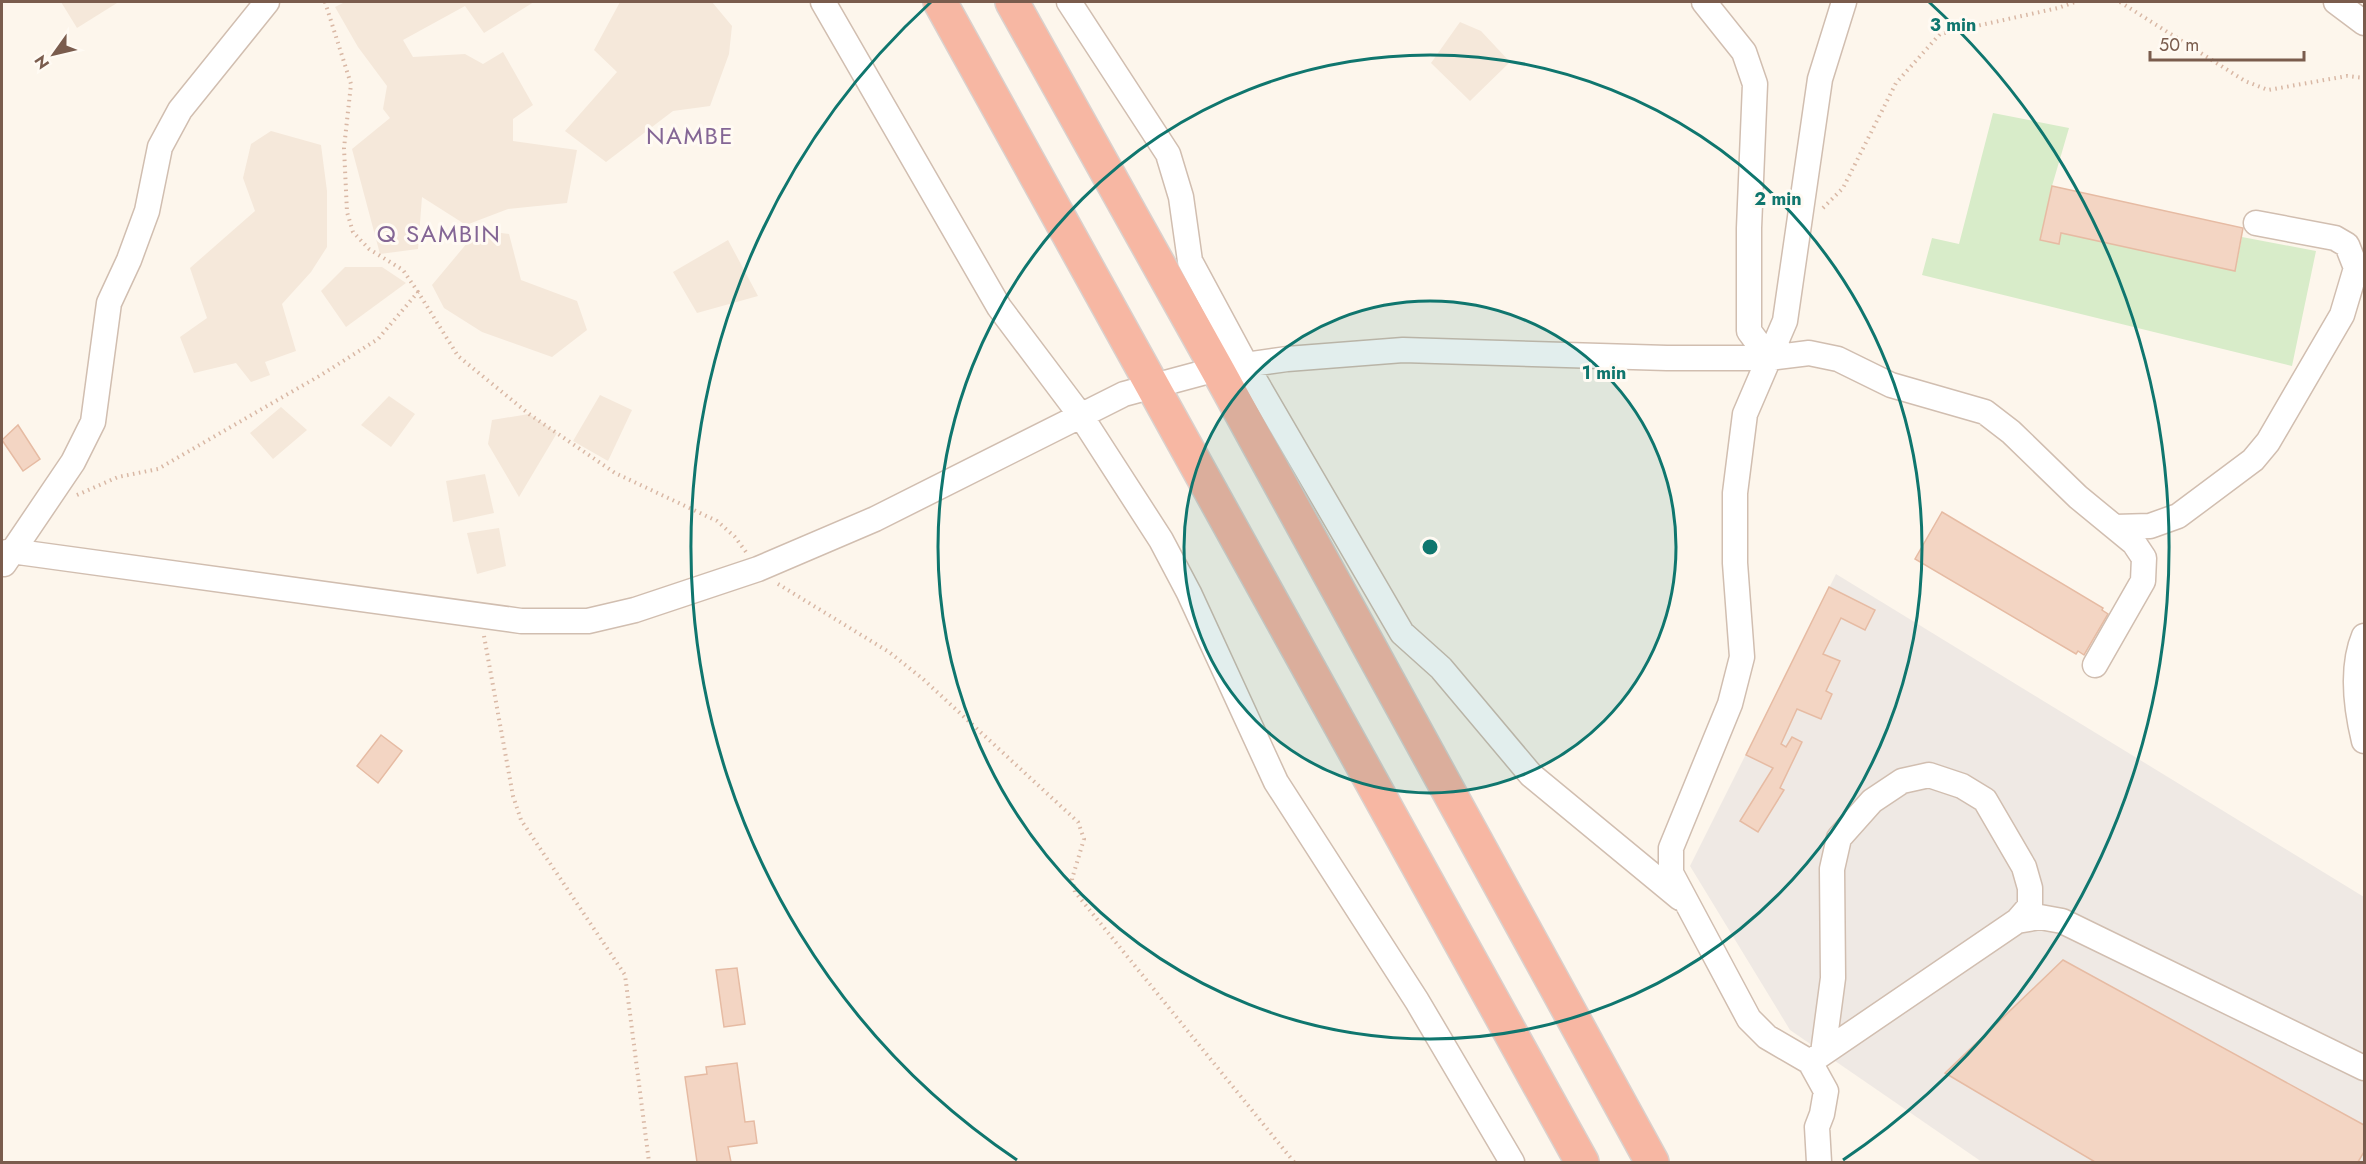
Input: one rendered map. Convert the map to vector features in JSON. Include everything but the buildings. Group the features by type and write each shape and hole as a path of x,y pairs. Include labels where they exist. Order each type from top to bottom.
{"highway":[{"path":"940,2 1582,1162"},
{"path":"1012,2 1232,367 1652,1162"}],"street":[{"path":"267,2 180,110 160,147 147,211 129,260 109,303 93,422 73,462 5,557 521,621 588,621 635,610 758,569 875,519 1124,394 1232,367 1403,350 1667,358 1769,358 1809,353 1838,359 1891,385 1985,412 2012,432 2078,497 2134,543 2144,558 2143,581 2095,665"},
{"path":"823,2 999,307 1081,416 1161,540 1189,593 1275,782 1417,1000 1512,1162"},
{"path":"1070,2 1168,154 1181,197 1190,261 1232,367 1402,633 1441,668 1531,775 1688,905"},
{"path":"1704,2 1744,52 1755,84 1749,228 1749,331 1769,358"},
{"path":"1816,1057 1767,1037 1749,1019 1671,873 1671,848 1730,704 1742,657 1735,563 1735,493 1745,414 1785,321 1820,79 1844,2"},
{"path":"2336,2 2364,23"},
{"path":"2115,527 2150,526 2178,516 2253,460 2268,442 2342,315 2356,268 2347,245 2335,238 2256,223"},
{"path":"2364,636 2358,651 2357,696 2364,741"},
{"path":"1816,1057 2017,921 2030,906 2030,888 2024,867 1985,800 1962,786 1929,775 1902,781 1872,801 1839,838 1832,869 1833,978 1816,1057 1826,1091 1817,1127 1819,1162"},
{"path":"2017,921 2040,917 2062,921 2364,1068"}],"path":[{"path":"325,2 351,84 344,148 347,212 353,232 369,249 403,270 458,356 529,414 615,473 717,521 735,537 758,569 769,579 890,652 923,679 1078,822 1084,839 1072,879 1075,892 1294,1162"},
{"path":"1797,236 1843,188 1896,83 1940,34 2058,8 2074,2"},
{"path":"2120,2 2245,81 2268,90 2347,76 2364,78"},
{"path":"38,512 118,477 158,469 280,399 378,339 418,292"},
{"path":"480,616 513,796 521,820 625,975 649,1162"}],"shaded area":[{"path":"61,2 117,2 117,3 77,28"},
{"path":"345,2 534,2 484,33 465,6 403,40 413,57 465,54 483,64 503,52 533,105 513,119 513,141 577,150 567,203 508,209 466,225 422,197 418,249 380,254 352,149 390,118 383,109 387,86 358,47 335,7"},
{"path":"620,2 712,2 732,26 729,54 710,106 673,111 606,162 565,131 617,72 594,50"},
{"path":"1460,22 1481,31 1510,62 1470,101 1431,63"},
{"path":"271,131 321,145 327,191 327,247 311,272 282,304 296,351 265,362 270,375 251,382 236,363 194,373 180,337 207,318 190,268 255,211 243,178 251,144"},
{"path":"478,230 509,234 521,280 577,301 587,330 552,357 482,332 444,308 432,285"},
{"path":"728,240 758,296 697,313 673,272"},
{"path":"345,267 382,267 406,283 346,327 321,291"},
{"path":"600,395 632,410 608,461 573,441"},
{"path":"389,396 415,414 391,447 361,425"},
{"path":"281,407 307,430 273,459 250,433"},
{"path":"529,414 557,433 519,497 488,444 492,420"},
{"path":"485,474 494,513 453,522 446,481"},
{"path":"499,528 506,566 477,574 467,533"},
{"path":"1836,574 2364,897 2364,1162 1982,1162 1790,1030 1690,866"}],"green space":[{"path":"1993,113 2069,128 2040,239 2059,244 2061,233 2235,271 2242,237 2316,251 2292,366 1922,275 1932,238 1959,244"}],"district":[{"name":"NAMBE","path":"690,136"},
{"name":"Q SAMBIN","path":"439,234"}]}
